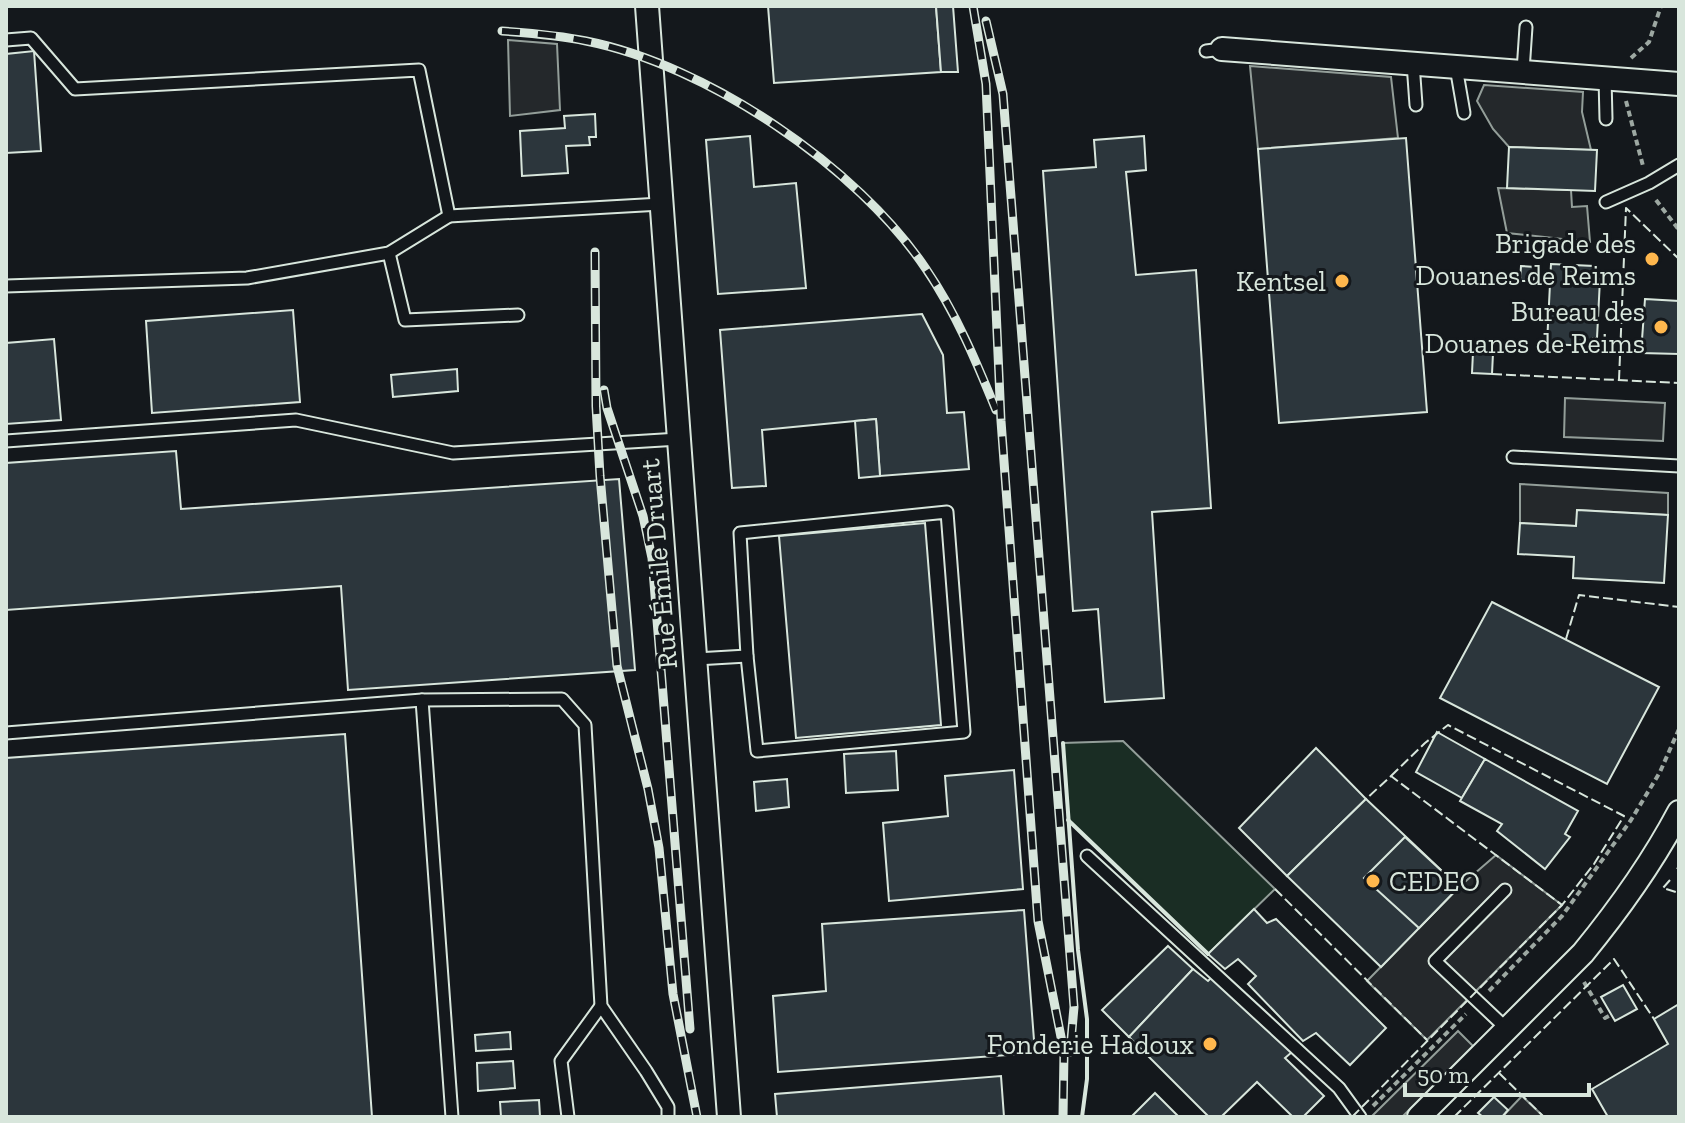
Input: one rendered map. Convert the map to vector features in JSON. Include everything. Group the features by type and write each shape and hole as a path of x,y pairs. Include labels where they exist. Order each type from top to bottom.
{"street":[{"name":"Rue Émile Druart","path":"647,6 729,1117"},
{"path":"1214,50 1679,84"},
{"path":"1419,1117 1583,953 1660,848 1679,812"}],"lane":[{"path":"1523,71 1526,27"},
{"path":"6,40 31,38 75,89 419,70 449,216"},
{"path":"1413,63 1416,105"},
{"path":"1456,67 1464,113"},
{"path":"1606,119 1616,79"},
{"path":"1606,202 1649,183 1679,165"},
{"path":"6,286 247,278 389,253 449,216 661,204"},
{"path":"389,253 405,320 518,315"},
{"path":"6,441 296,420 453,453 679,439"},
{"path":"1513,457 1679,466"},
{"path":"947,512 964,732 757,751 747,656 740,533 947,512"},
{"path":"696,659 747,656"},
{"path":"6,733 422,700 562,699 585,725 601,1006 654,1083 668,1107 668,1117"},
{"path":"422,700 452,1117"},
{"path":"1087,856 1339,1088 1360,1117"},
{"path":"1505,890 1435,961 1507,1029"},
{"path":"568,1117 561,1061 601,1006"}],"path":[{"path":"1661,6 1649,42 1627,62 1616,79 1625,99 1653,195 1679,230"},
{"path":"1373,1106 1562,916 1631,820 1660,772 1679,729"},
{"path":"1584,982 1605,1018 1611,1015"}],"green space":[{"path":"1123,741 1275,889 1208,954 1068,820 1063,743"}],"shaded area":[{"path":"508,40 557,44 560,110 510,116"},
{"path":"1250,66 1391,77 1398,138 1258,149"},
{"path":"1484,85 1583,92 1582,112 1591,150 1509,147 1493,129 1477,101"},
{"path":"1498,188 1571,190 1572,207 1587,206 1590,242 1507,233"},
{"path":"1565,398 1665,403 1663,441 1564,437"},
{"path":"1520,484 1668,493 1668,515 1578,510 1576,526 1520,523"},
{"path":"1496,855 1562,905 1427,1040 1367,981 1459,887"},
{"path":"1458,1031 1473,1046 1402,1117 1371,1117"},
{"path":"1522,1096 1544,1117 1502,1117"}],"building":[{"path":"768,6 936,6 941,72 774,83"},
{"path":"936,6 953,6 958,72 941,72"},
{"path":"34,51 41,151 6,153 6,54"},
{"path":"595,114 596,137 589,137 590,145 566,146 568,173 522,176 520,131 565,128 564,116"},
{"path":"750,136 754,187 796,183 806,288 718,294 706,140"},
{"path":"1144,136 1146,170 1126,172 1136,275 1196,270 1211,508 1152,512 1164,698 1105,702 1098,609 1073,611 1043,171 1096,167 1094,140"},
{"name":"Kentsel","path":"1406,138 1427,412 1279,423 1258,149"},
{"path":"1509,147 1597,150 1595,191 1507,188"},
{"path":"1551,264 1594,266 1594,279 1600,279 1597,338 1593,338 1592,346 1547,344"},
{"path":"1521,266 1535,267 1534,281 1520,281"},
{"name":"Bureau des Douanes de Reims","path":"1645,299 1679,301 1679,354 1641,353"},
{"path":"293,310 300,402 152,413 146,321"},
{"path":"922,314 943,355 947,413 964,412 969,469 880,476 876,419 762,430 766,486 732,488 720,330"},
{"path":"54,339 61,420 6,424 6,343"},
{"path":"1473,352 1493,353 1492,374 1472,373"},
{"path":"457,369 458,391 393,397 391,375"},
{"path":"876,419 880,476 859,478 855,421"},
{"path":"176,451 181,509 619,479 635,670 348,690 341,586 6,610 6,463"},
{"path":"1577,510 1668,515 1664,583 1573,578 1574,557 1518,554 1520,523 1576,526"},
{"path":"925,523 941,725 796,738 779,536"},
{"path":"1492,602 1659,687 1607,784 1440,698"},
{"path":"1437,732 1485,759 1462,798 1416,772"},
{"path":"345,734 372,1117 6,1117 6,758"},
{"path":"1316,748 1366,799 1287,876 1239,828"},
{"path":"896,751 898,790 846,793 844,754"},
{"path":"1485,759 1578,811 1565,834 1570,837 1545,869 1497,831 1502,824 1460,801"},
{"path":"1014,770 1023,889 889,901 883,823 948,816 945,776"},
{"path":"787,779 789,807 756,811 754,782"},
{"name":"CEDEO","path":"1366,799 1459,887 1381,967 1287,876"},
{"path":"1405,837 1459,887 1419,928 1364,878"},
{"path":"1254,909 1267,923 1276,919 1386,1028 1350,1065 1316,1033 1303,1041 1248,984 1256,976 1238,959 1225,969 1208,954"},
{"path":"1024,910 1035,1053 778,1072 773,996 826,991 822,924"},
{"path":"1168,946 1193,969 1129,1037 1102,1010"},
{"name":"Fonderie Hadoux","path":"1193,969 1208,981 1214,975 1292,1052 1285,1058 1324,1096 1303,1117 1293,1117 1257,1082 1221,1117 1209,1117 1129,1037"},
{"path":"1623,985 1637,1009 1615,1021 1601,997"},
{"path":"1679,1004 1679,1117 1608,1117 1592,1089 1668,1044 1654,1019"},
{"path":"510,1032 511,1049 476,1051 475,1035"},
{"path":"513,1061 515,1088 478,1091 477,1063"},
{"path":"1001,1076 1004,1117 777,1117 775,1094"},
{"path":"1155,1093 1179,1117 1131,1117"},
{"path":"1494,1097 1508,1110 1502,1117 1483,1117 1478,1113"},
{"path":"539,1100 540,1117 501,1117 500,1102"}],"railway":[{"path":"973,6 986,84 1001,421 1038,921 1064,1052 1063,1117"},
{"path":"986,21 1003,94 1074,1007 1070,1052"},
{"path":"502,31 586,41 681,72 776,126 820,158 897,231 926,269 956,320 996,410"},
{"path":"595,252 596,406 617,666 648,789 659,848 673,994 697,1117"},
{"path":"604,390 607,408 643,516 652,558 690,1029"}],"fence":[{"path":"1619,380 1626,208 1679,259"},
{"path":"1492,374 1679,383"},
{"path":"1566,639 1579,595 1679,607"},
{"path":"1391,776 1448,725 1624,816 1594,864 1562,905"},
{"path":"1352,1117 1562,905 1391,776 1366,799"},
{"path":"1670,880 1663,888 1679,893"},
{"path":"1275,889 1427,1040"},
{"path":"1454,1117 1614,959 1654,1019"},
{"path":"1499,1073 1544,1117"}],"wall":[{"path":"1063,743 1078,950 1087,1019 1087,1079 1082,1117"},
{"path":"1068,820 1208,954"}],"place":[{"name":"Brigade des Douanes de Reims","path":"1652,259"},
{"name":"Kentsel","path":"1342,281"},
{"name":"Bureau des Douanes de Reims","path":"1661,327"},
{"name":"CEDEO","path":"1373,881"},
{"name":"Fonderie Hadoux","path":"1210,1044"}]}
